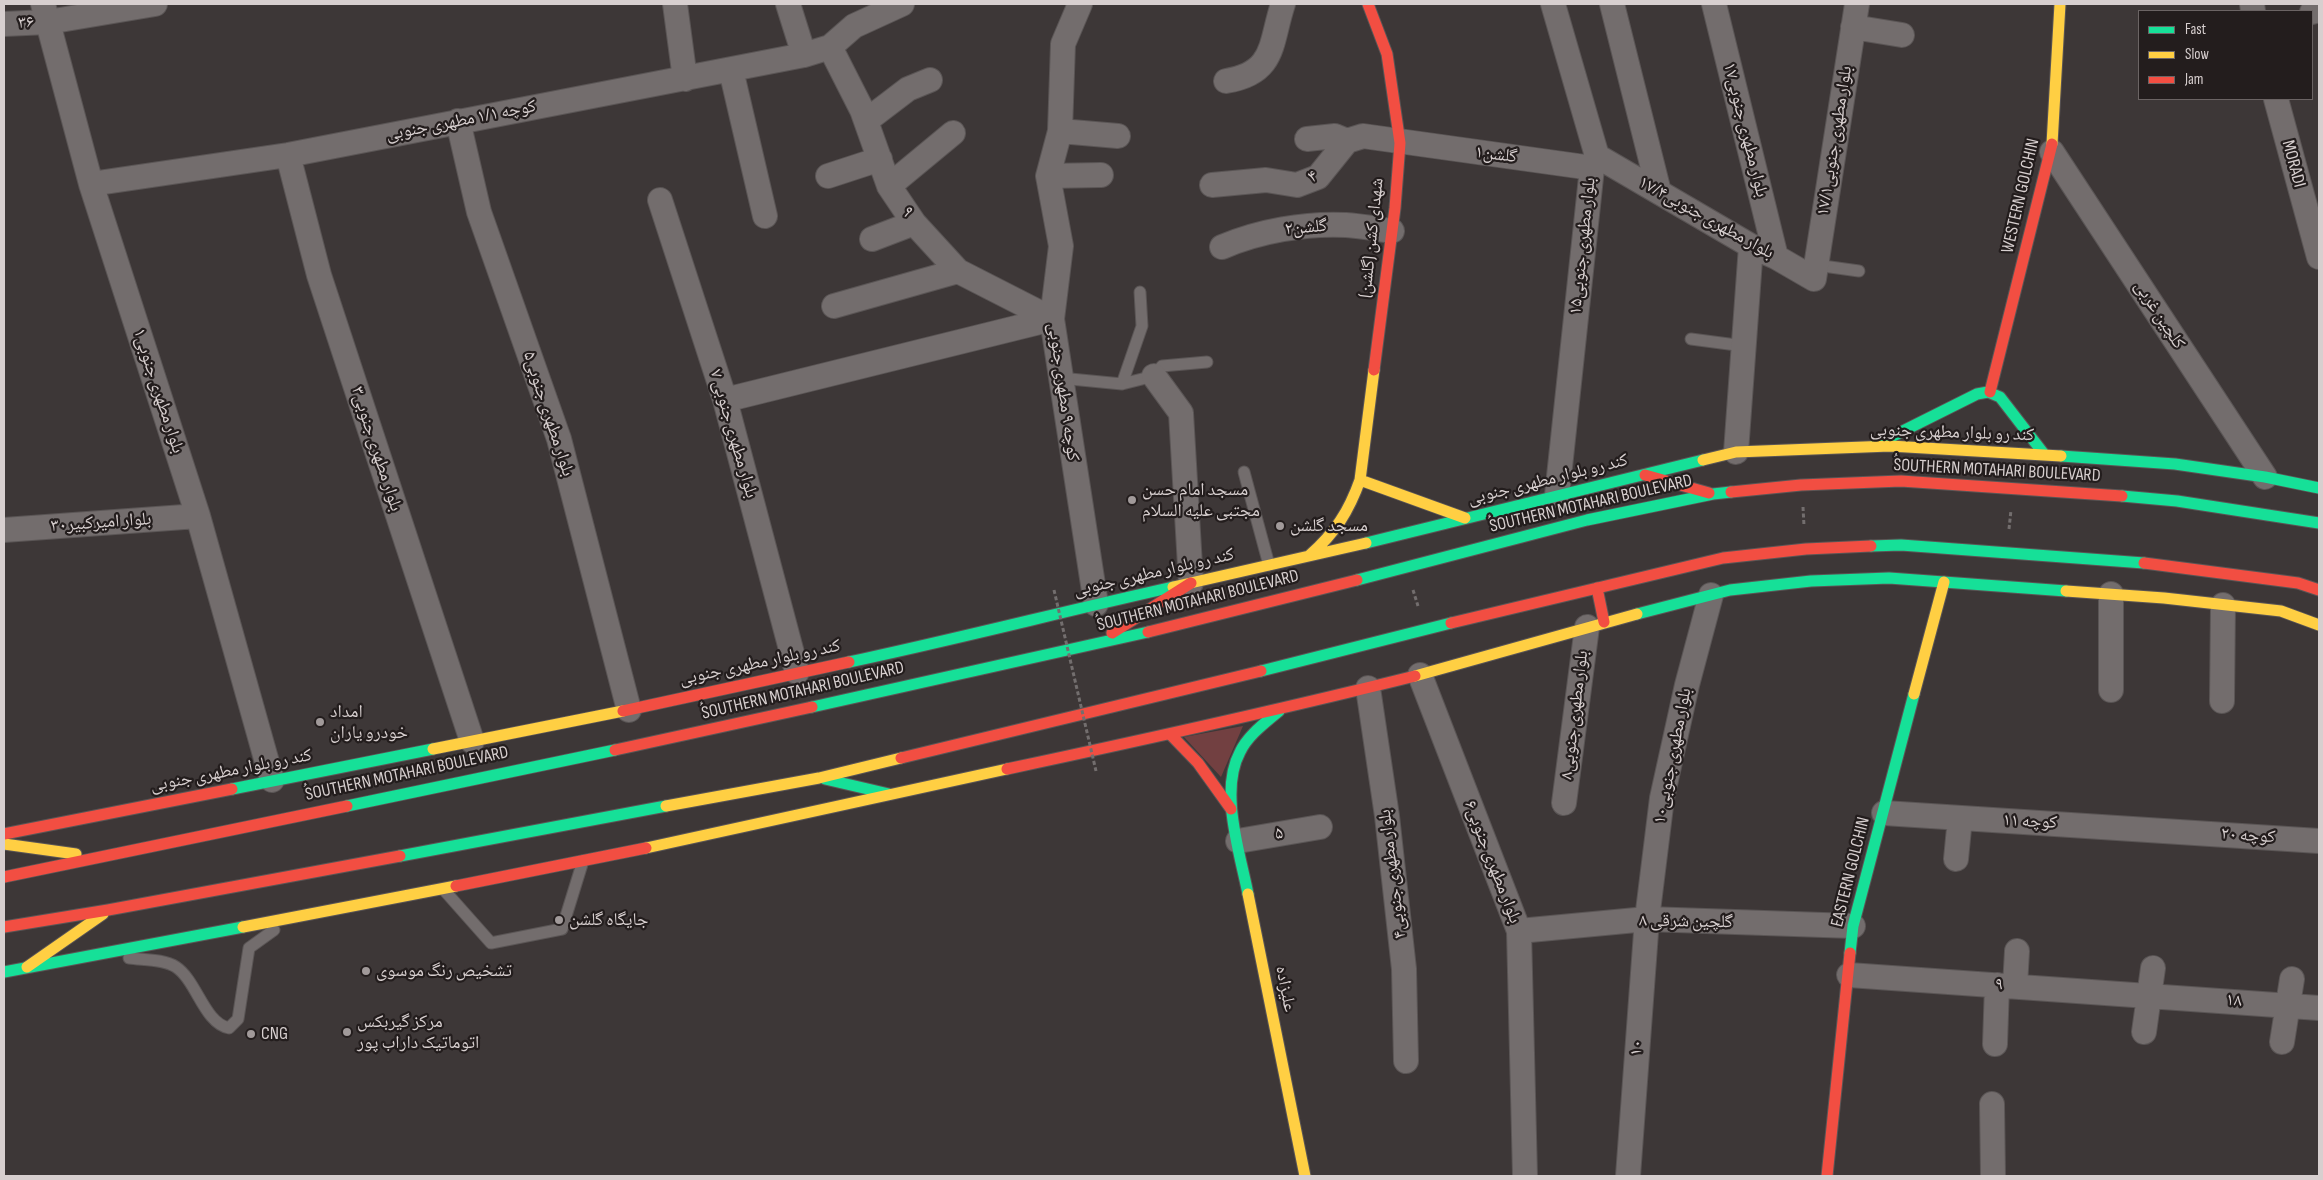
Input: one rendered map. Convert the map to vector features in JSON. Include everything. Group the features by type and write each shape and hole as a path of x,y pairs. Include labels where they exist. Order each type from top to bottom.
{"main road":[{"name":"شهدای کشن (گلشن)","path":"1310,556 1330,538 1350,511 1360,480 1392,231 1400,143 1387,54 1368,4"},
{"name":"WESTERN GOLCHIN","path":"1990,392 2052,152 2060,4"},
{"path":"1871,446 1977,394 1990,392 2003,400 2044,454"},
{"name":"کند رو بلوار مطهری جنوبی","path":"4,834 629,710 796,672 969,636 1025,620 1310,556 1736,452 1871,446 2044,454 2175,464 2265,477 2319,488"},
{"path":"1645,475 1713,494"},
{"path":"1360,480 1465,518"},
{"name":"ُSOUTHERN MOTAHARI BOULEVARD","path":"4,877 92,857 636,746 1203,620 1587,520 1713,494 1801,485 1901,481 2177,501 2319,523"},
{"path":"4,927 108,910 818,778 1218,682 1414,631 1723,558 1806,549 1901,546 2172,565 2298,583 2319,590"},
{"path":"4,972 103,955 583,861 1170,734 1226,720 1280,710 1420,675 1596,624 1730,590 1811,581 1889,578 2111,594 2281,611 2319,625"},
{"name":"EASTERN GOLCHIN","path":"1827,1176 1853,926 1944,582"},
{"path":"1095,644 1191,583"},
{"path":"1596,624 1597,588"},
{"name":"علیزاده","path":"1280,710 1250,735 1239,752 1232,770 1231,809 1304,1176"},
{"name":"علیزاده","path":"1170,734 1198,763 1231,809"},
{"path":"818,778 889,794"},
{"path":"4,844 92,857"},
{"path":"27,967 108,910"}],"street":[{"name":"۳۶","path":"4,24 46,13 155,4"},
{"path":"674,4 685,79"},
{"path":"788,4 804,56"},
{"path":"830,47 854,26 902,4"},
{"name":"کوچه ۹ مطهری جنوبی","path":"1080,4 1064,44 1060,131 1048,176 1061,246 1052,319 1096,604"},
{"path":"1226,81 1237,79 1252,72 1266,61 1273,43 1283,4"},
{"name":"بلوار مطهری جنوبی۱۵","path":"1553,4 1594,162 1557,495"},
{"path":"1612,4 1659,192"},
{"name":"بلوار مطهری جنوبی۱۷","path":"1714,4 1776,257"},
{"name":"بلوار مطهری جنوبی۱۷/۱","path":"1815,272 1857,4"},
{"name":"۱بلوار مطهری جنوبی","path":"46,13 91,184 198,516 272,780"},
{"path":"1853,27 1902,35"},
{"name":"کوچه ۱/۱ مطهری جنوبی","path":"91,184 288,155 804,56 830,47"},
{"name":"۹","path":"830,47 866,121 889,186 914,223 958,271 1052,319"},
{"path":"731,70 765,216"},
{"path":"866,121 908,89 930,80"},
{"name":"MORADI","path":"2276,100 2318,252"},
{"name":"۵بلوار مطهری جنوبی","path":"458,121 479,212 559,439 629,710"},
{"path":"1060,131 1118,136"},
{"path":"889,186 953,133"},
{"path":"1307,139 1335,136 1347,141 1363,136 1400,143"},
{"name":"۴","path":"1212,185 1266,180 1297,185 1318,177 1347,141"},
{"name":"گلشن۱","path":"1400,143 1594,162"},
{"name":"کلچین غربی","path":"2052,152 2265,477"},
{"name":"بلوار مطهری جنوبی۳","path":"288,155 319,275 472,741"},
{"path":"828,176 880,159"},
{"name":"بلوار مطهری جنوبی۱۷/۴","path":"1594,162 1659,192 1751,246 1815,272"},
{"path":"1048,176 1101,175"},
{"name":"۷ بلوار مطهری جنوبی","path":"660,200 725,400 796,672"},
{"path":"872,239 914,223"},
{"name":"گلشن۲","path":"1222,247 1248,235 1298,228 1345,225 1392,231"},
{"path":"1736,452 1751,246"},
{"path":"834,306 958,271"},
{"path":"725,400 1052,319"},
{"path":"1154,376 1181,413 1191,583"},
{"name":"بلوار امیرکبیر۳۰","path":"4,530 198,516"},
{"name":"بلوار مطهری جنوبی۱۰","path":"1647,919 1662,798 1687,685 1711,594"},
{"path":"2111,594 2111,690"},
{"path":"2222,701 2223,605"},
{"name":"۸بلوار مطهری جنوبی","path":"1564,803 1596,624"},
{"name":"بلوار مطهری جنوبی۶","path":"1420,675 1519,931 1525,1176"},
{"name":"بلوار مطهری جنوبی۴","path":"1368,688 1387,816 1404,969 1406,1061"},
{"name":"کوچه ۱۱","path":"1884,813 2177,830"},
{"path":"1956,859 1960,818"},
{"name":"۵","path":"1238,841 1320,827"},
{"name":"کوچه ۲۰","path":"2177,830 2319,841"},
{"name":"۸ گلچین شرقی","path":"1519,931 1647,919 1853,926"},
{"name":"۱۰","path":"1628,1176 1647,919"},
{"path":"1995,1044 2006,986 2017,951"},
{"path":"2144,1032 2153,968"},
{"name":"۹","path":"1849,975 2150,994"},
{"path":"2282,1042 2292,979"},
{"name":"۱۸","path":"2150,994 2319,1008"},
{"path":"1992,1104 1993,1176"}],"lane":[{"path":"1815,272 1859,271"},
{"path":"1122,384 1142,326 1140,292"},
{"path":"1691,340 1744,346"},
{"path":"1060,378 1122,384 1154,376 1162,366 1207,362"},
{"path":"1244,472 1269,565"},
{"path":"443,888 491,943 562,928 583,861"},
{"path":"103,955 170,964 177,968 192,985 215,1022 228,1028 238,1018 249,948 294,918"}],"path":[{"path":"1801,485 1806,549"},
{"path":"2008,553 2012,488"},
{"path":"1406,567 1419,608 1408,612 1414,631"},
{"path":"1054,590 1096,771"}],"shaded area":[{"path":"1243,726 1221,777 1184,737"}],"traffic: fast":[{"path":"1875,445 1977,394 1988,392 2000,397 2044,454"},
{"path":"2061,456 2175,464 2265,477 2319,488"},
{"path":"1366,543 1703,460"},
{"path":"1357,580 1587,520 1731,492"},
{"path":"2122,496 2177,501 2319,523"},
{"path":"1871,546 1901,545 2144,563"},
{"path":"1637,614 1730,590 1811,581 1889,578 2066,591"},
{"path":"849,662 1173,587"},
{"path":"1261,671 1451,623"},
{"path":"812,707 1148,632"},
{"path":"1850,953 1853,926 1914,694"},
{"path":"1248,894 1233,822 1231,785 1234,768 1243,746 1257,730 1279,711"},
{"path":"232,789 433,749"},
{"path":"347,806 615,750"},
{"path":"825,779 889,794"},
{"path":"400,856 666,806"},
{"path":"4,972 243,927"}],"traffic: slow":[{"path":"2052,144 2060,4"},
{"path":"1310,555 1334,530 1351,502 1360,480 1374,370"},
{"path":"1703,460 1736,452 1890,446 2061,456"},
{"path":"1360,480 1465,518"},
{"path":"1173,587 1366,543"},
{"path":"1914,694 1944,582"},
{"path":"2066,591 2164,598 2281,611 2319,625"},
{"path":"1415,676 1637,614"},
{"path":"433,749 623,711"},
{"path":"666,806 819,778 901,758"},
{"path":"646,848 1007,769"},
{"path":"4,844 76,854"},
{"path":"243,927 456,886"},
{"path":"1248,894 1305,1176"},
{"path":"27,967 103,914"}],"traffic: jam":[{"path":"1368,4 1387,54 1400,143 1395,208 1374,370"},
{"path":"1990,392 2052,144"},
{"path":"1645,475 1709,493"},
{"path":"1731,492 1801,485 1901,481 2122,496"},
{"path":"1451,623 1723,558 1806,549 1871,546"},
{"path":"2144,563 2298,583 2319,590"},
{"path":"1148,632 1357,580"},
{"path":"1112,633 1191,583"},
{"path":"1597,588 1604,622"},
{"path":"623,711 849,662"},
{"path":"901,758 1261,671"},
{"path":"1007,769 1313,701 1415,676"},
{"path":"615,750 812,707"},
{"path":"1170,734 1198,763 1231,809"},
{"path":"4,834 232,789"},
{"path":"4,877 347,806"},
{"path":"456,886 646,848"},
{"path":"4,927 108,910 400,856"},
{"path":"1827,1176 1850,953"}],"place":[{"name":"مسجد امام حسن مجتبی علیه السلام","path":"1132,500"},
{"name":"مسجد گلشن","path":"1280,526"},
{"name":"امداد خودرو یاران","path":"320,722"},
{"name":"جایگاه گلشن","path":"559,920"},
{"name":"تشخیص رنگ موسوی","path":"366,971"},
{"name":"مرکز گیربکس اتوماتیک داراب پور","path":"347,1032"},
{"name":"CNG","path":"251,1034"}]}
